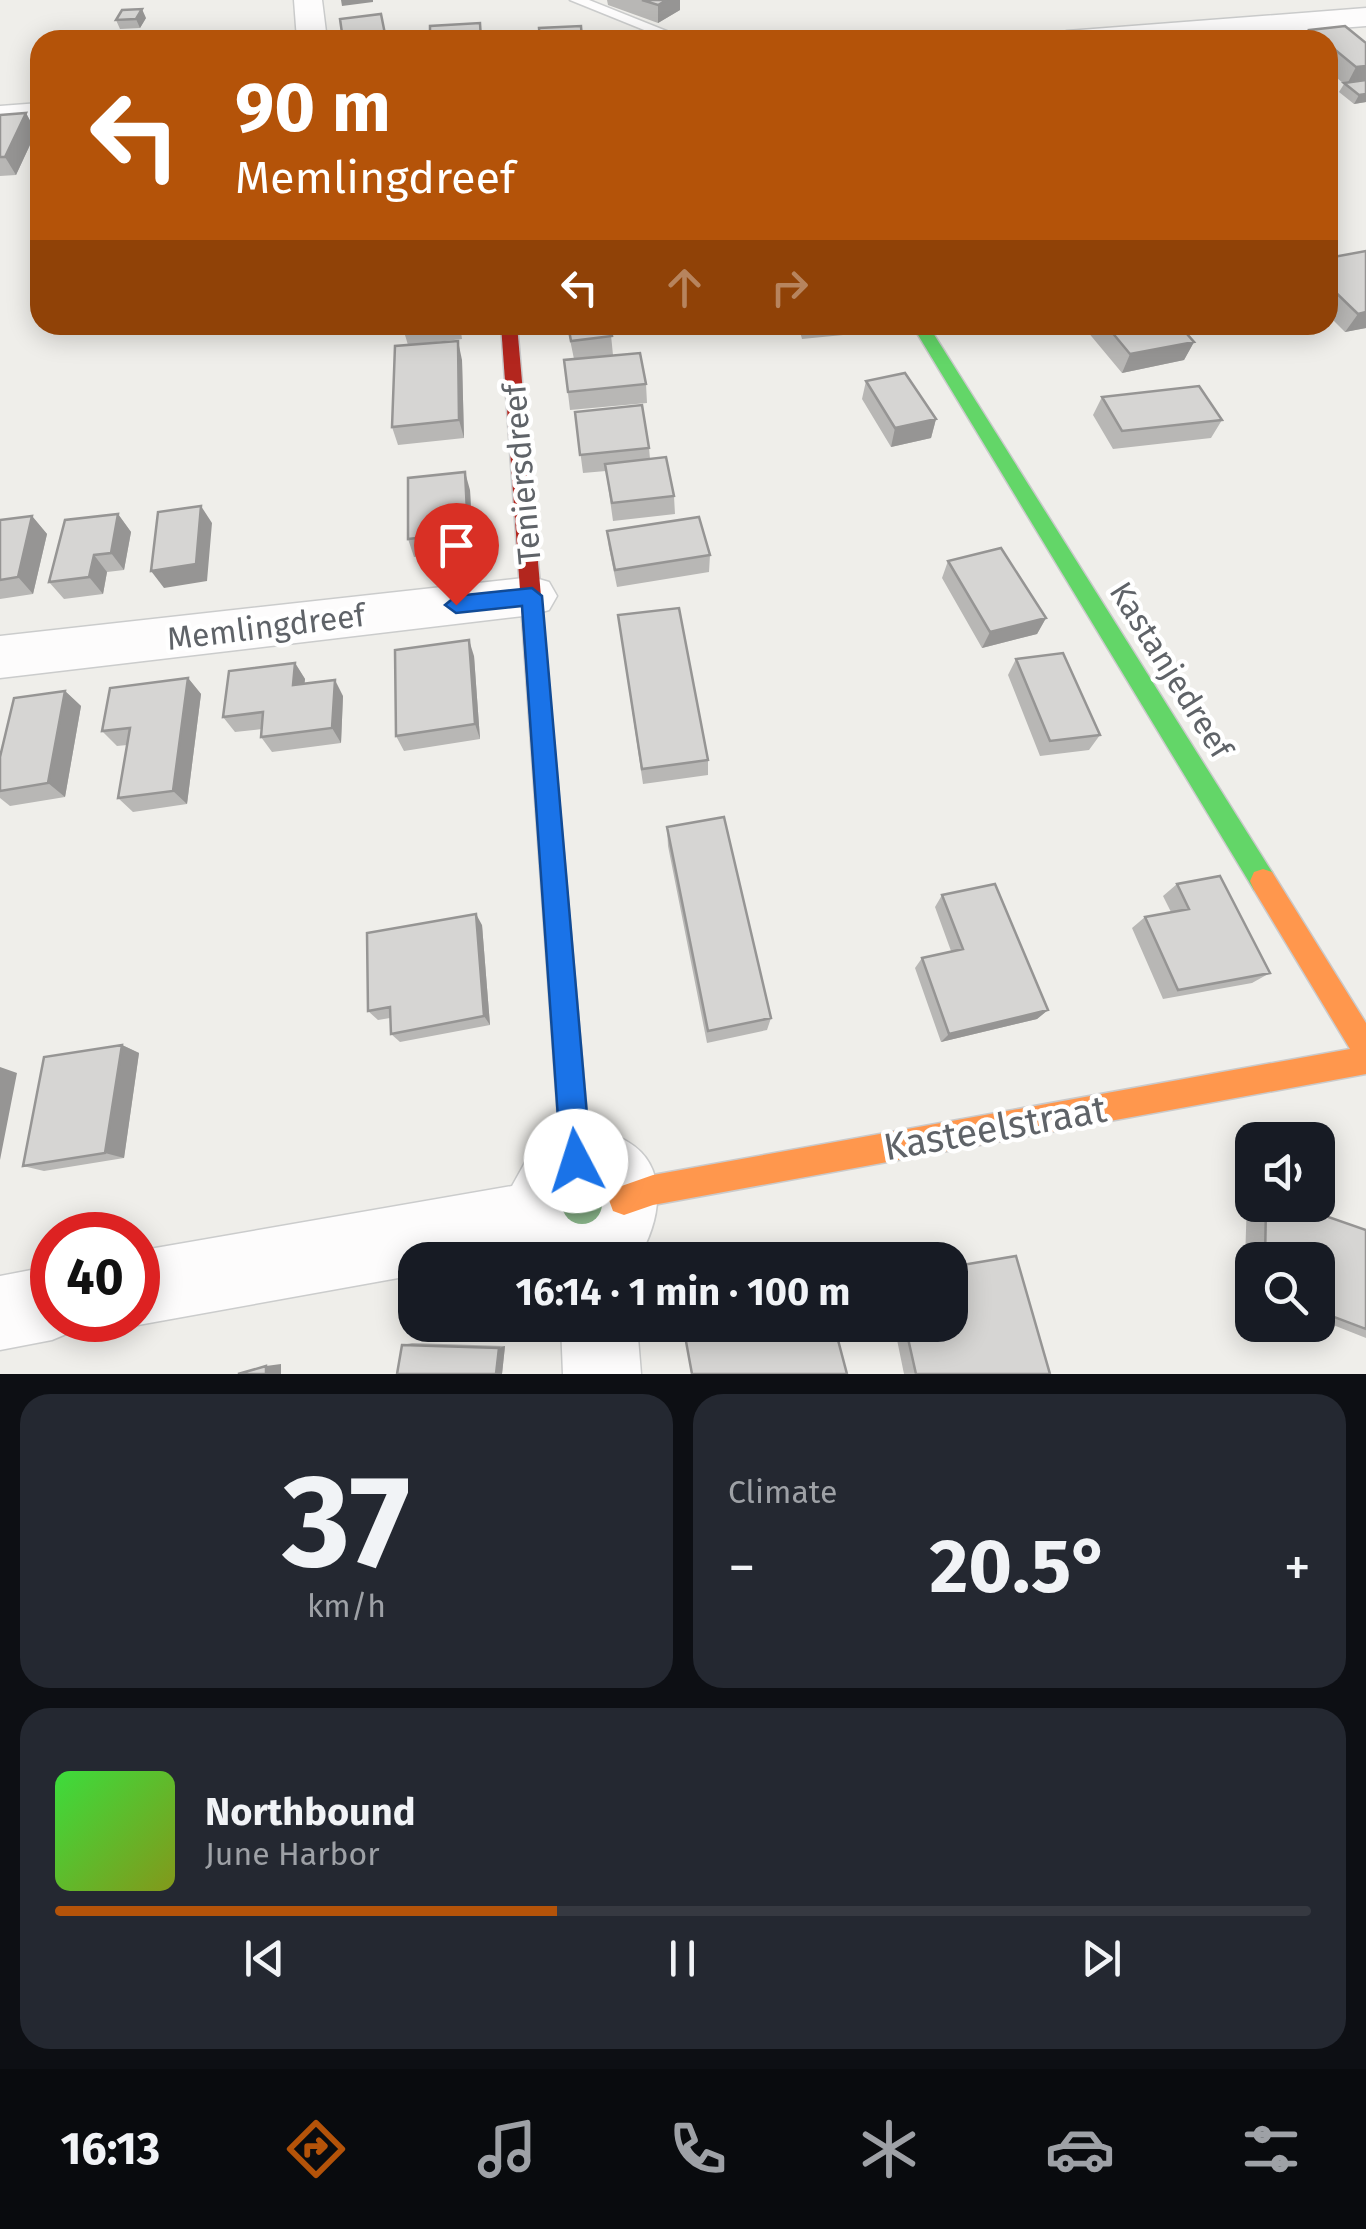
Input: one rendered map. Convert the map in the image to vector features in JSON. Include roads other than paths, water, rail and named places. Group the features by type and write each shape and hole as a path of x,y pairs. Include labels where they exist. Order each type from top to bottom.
{"street":[{"path":"308,0 311,30"},
{"path":"1249,30 1358,24"},
{"path":"0,116 30,114"},
{"name":"Teniersdreef","path":"510,335 584,1217"},
{"name":"Kastanjedreef","path":"926,335 1366,1049"},
{"name":"Memlingdreef","path":"0,658 532,596"},
{"name":"Kasteelstraat","path":"160,1284 522,1220 584,1217 653,1190 1366,1060"},
{"path":"0,1313 30,1308"},
{"path":"600,1342 602,1374"}],"lane":[{"path":"577,0 656,30"}]}
